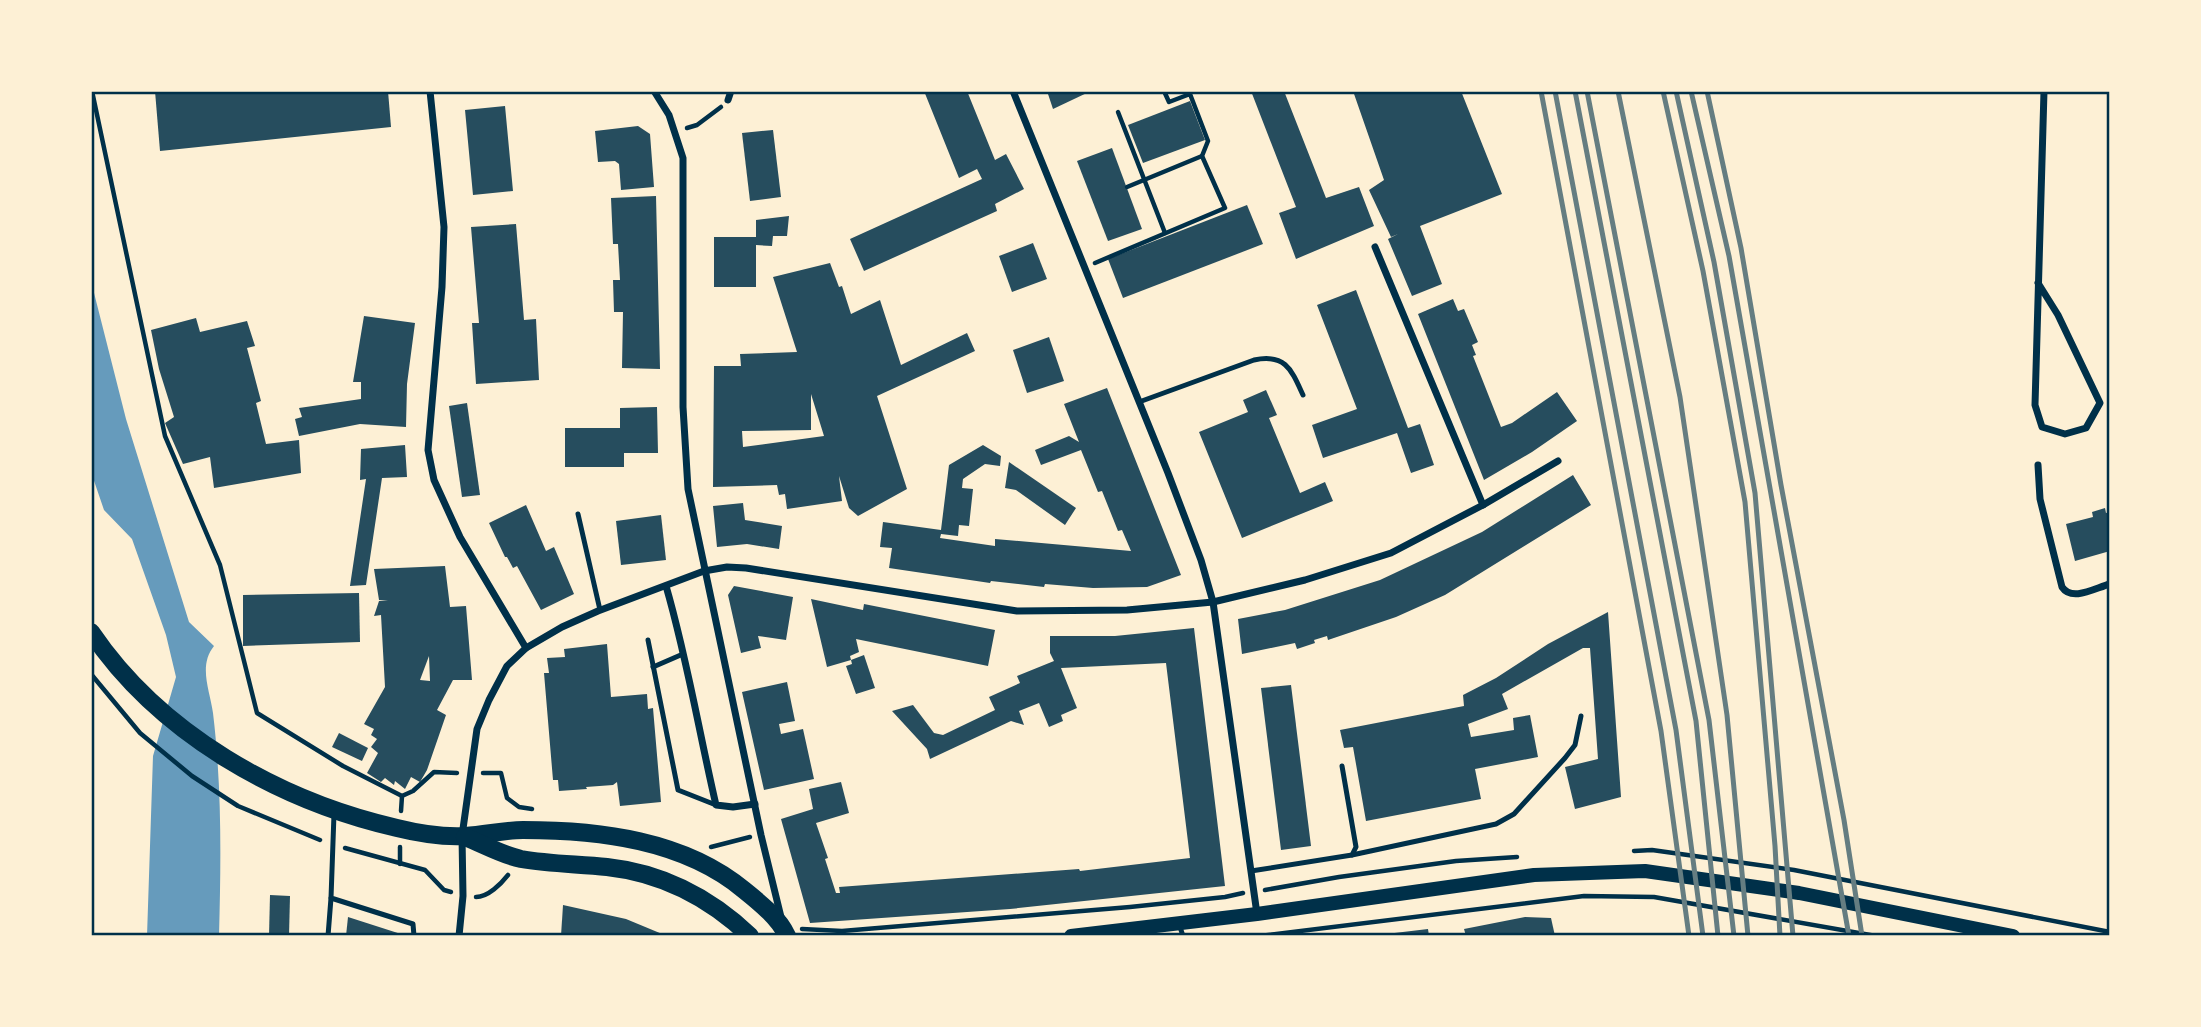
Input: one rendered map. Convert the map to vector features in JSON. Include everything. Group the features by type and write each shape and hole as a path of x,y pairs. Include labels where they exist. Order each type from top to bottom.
{"main road":[{"path":"91,632 106,655 146,697 202,743 293,795 334,811 399,829 462,836 522,830 596,835 649,843 688,856 734,881 759,902 785,932"},
{"path":"462,836 519,859 611,867 647,874 682,887 750,936"},
{"path":"1071,936 1181,930 1257,914 1534,875 1644,871 1800,893 2013,936"}],"street":[{"path":"430,91 444,227 442,287 428,450 434,480 460,537 526,648"},
{"path":"654,91 676,132 683,158 683,407 688,489 785,932"},
{"path":"728,100 731,91"},
{"path":"1013,91 1201,560 1213,601 1257,914"},
{"path":"2038,284 2058,315 2100,403 2086,428 2065,434 2042,427 2035,405 2038,284 2044,91"},
{"path":"1375,247 1483,505"},
{"path":"460,936 463,896 462,836 477,729 489,700 507,666 526,648 562,627 600,610 705,570 727,567 1017,611 1127,610 1213,601 1305,580 1391,553 1483,505 1558,461"},
{"path":"2038,465 2040,499 2065,592 2073,595 2110,584"},
{"path":"666,586 716,805 733,807 755,804"}],"lane":[{"path":"1139,402 1254,360 1268,358 1282,362 1291,370 1303,395"},
{"path":"578,514 600,610"},
{"path":"648,640 678,790 716,805"},
{"path":"653,667 682,654"},
{"path":"1251,872 1352,855 1496,824 1514,814 1575,745 1581,716"},
{"path":"1342,766 1356,847 1352,855"},
{"path":"328,936 334,811"},
{"path":"331,898 413,924 414,936"}],"path":[{"path":"92,91 165,436 220,565 257,713 343,766 402,796 413,792 434,772 471,773"},
{"path":"1108,256 1225,208 1202,156 1208,141 1190,94 1169,102 1164,91"},
{"path":"676,132 697,125 728,100"},
{"path":"1118,112 1165,233"},
{"path":"1127,187 1202,156"},
{"path":"91,674 140,733 192,776 239,806"},
{"path":"400,864 402,796"},
{"path":"1625,852 1652,849 1794,870 2110,932"},
{"path":"785,932 853,929 1157,904 1225,897 1456,861 1518,858"},
{"path":"1260,936 1584,896 1654,897 1876,936"},
{"path":"853,929 855,936"}],"water":[{"path":"91,281 126,419 189,622 214,646 209,654 206,670 218,769 219,936 147,936 153,756 176,677 166,635 132,539 104,510 91,472"}],"building":[{"path":"155,91 388,91 391,127 160,151"},
{"path":"924,91 967,91 995,160 1006,154 1024,189 995,204 997,211 864,271 850,239 982,179 977,169 959,178"},
{"path":"1047,91 1091,91 1053,109"},
{"path":"1251,91 1284,91 1326,198 1359,187 1374,226 1296,259 1279,213 1296,207"},
{"path":"1353,91 1461,91 1502,194 1420,226 1442,284 1412,296 1388,239 1398,234 1391,237 1369,190 1384,180"},
{"path":"1190,101 1205,140 1143,163 1128,125"},
{"path":"505,106 513,191 473,195 465,110"},
{"path":"638,126 650,134 654,187 621,190 619,164 615,161 598,162 595,131"},
{"path":"773,130 781,197 750,201 742,133"},
{"path":"1112,148 1142,229 1108,241 1077,161"},
{"path":"656,196 660,369 622,368 623,312 614,312 613,280 620,280 618,244 613,244 611,198"},
{"path":"1247,205 1263,244 1123,298 1108,259"},
{"path":"789,216 787,236 773,236 772,246 756,245 756,287 714,287 714,237 756,237 756,220"},
{"path":"516,224 524,320 536,319 539,380 476,384 472,323 479,323 471,227"},
{"path":"1033,243 1047,279 1012,292 999,256"},
{"path":"830,263 839,287 842,286 851,314 880,300 901,365 967,333 975,351 877,396 907,489 858,516 849,508 839,476 842,501 787,509 785,494 779,495 777,485 713,487 714,366 741,366 740,354 797,352 773,277","holes":["811,394 824,436 743,447 742,431 811,430"]},
{"path":"1356,290 1408,428 1420,424 1434,465 1411,473 1397,433 1323,458 1312,425 1357,409 1317,305"},
{"path":"1453,299 1458,311 1464,309 1478,342 1472,345 1476,355 1473,356 1501,427 1512,423 1557,392 1577,421 1484,480 1418,314"},
{"path":"364,316 415,323 407,384 406,427 360,424 299,436 295,419 302,417 299,408 361,399 361,382 353,382"},
{"path":"196,318 200,332 247,321 255,346 247,348 261,401 256,403 266,444 299,440 301,473 214,488 210,457 183,464 165,423 174,417 159,369 151,330"},
{"path":"1049,337 1064,381 1027,393 1013,350"},
{"path":"1107,388 1181,575 1147,587 1093,588 1045,584 1044,587 990,583 889,568 892,548 880,547 883,522 941,530 949,465 983,445 1001,456 1000,466 985,464 963,479 962,488 973,489 969,526 959,525 958,536 941,534 940,538 995,546 995,539 1131,551 1122,530 1118,531 1102,491 1098,492 1081,450 1041,465 1035,450 1069,436 1079,442 1064,404"},
{"path":"1266,390 1277,415 1269,418 1300,493 1325,482 1333,501 1242,538 1199,432 1248,412 1243,400"},
{"path":"467,403 480,495 462,497 449,406"},
{"path":"657,407 658,453 624,453 624,467 565,467 565,428 620,428 620,408"},
{"path":"405,445 407,477 382,478 366,585 350,586 366,479 360,480 361,449"},
{"path":"1009,462 1076,508 1065,525 1016,490 1005,488"},
{"path":"1573,475 1591,505 1445,595 1396,617 1328,640 1327,636 1297,649 1295,643 1242,654 1238,619 1285,610 1380,580 1482,532"},
{"path":"743,503 745,520 782,526 779,549 747,544 717,547 713,506"},
{"path":"526,505 546,551 554,547 574,594 541,610 517,566 513,568 505,557 489,523"},
{"path":"2105,508 2106,513 2110,512 2110,551 2075,561 2066,524 2093,517 2092,512"},
{"path":"661,515 666,560 621,565 616,521"},
{"path":"445,566 450,607 466,606 472,680 453,680 437,710 446,715 427,770 420,782 411,777 405,789 395,781 394,785 385,778 381,782 367,773 378,753 371,747 377,739 371,735 374,729 364,724 385,687 381,615 374,616 379,601 388,600 379,600 374,569","holes":["429,656 430,681 420,680"]},
{"path":"734,586 793,597 786,640 758,636 761,648 741,653 728,595"},
{"path":"359,593 360,642 243,646 243,595"},
{"path":"811,599 863,610 864,604 995,630 988,666 856,639 859,652 850,656 851,660 827,667"},
{"path":"1608,612 1621,797 1575,809 1565,767 1598,759 1590,648 1583,648 1502,694 1508,709 1468,724 1471,737 1514,730 1513,718 1530,715 1538,757 1475,769 1481,799 1366,821 1353,747 1344,748 1340,730 1464,706 1463,695"},
{"path":"1194,628 1225,886 1010,909 810,923 781,819 813,809 809,789 841,782 849,813 816,823 836,893 840,893 839,887 1080,871 1190,858 1166,663 1061,668 1077,708 1061,715 1063,721 1049,727 1039,703 1019,711 1024,725 1011,721 930,759 927,749 892,711 913,705 934,733 943,735 995,710 989,697 1020,683 1017,676 1054,661 1050,653 1050,636 1115,636"},
{"path":"607,644 611,697 647,694 648,709 653,708 661,802 620,806 617,782 613,785 559,791 558,780 553,780 544,673 549,673 547,658 565,657 564,649"},
{"path":"864,655 875,688 856,694 846,666 852,664 851,660"},
{"path":"787,682 795,721 779,724 781,734 803,729 814,779 764,790 742,692"},
{"path":"1291,685 1311,846 1281,850 1261,688"},
{"path":"339,733 368,748 362,761 332,747"},
{"path":"270,895 290,896 289,936 269,936"},
{"path":"563,905 626,919 667,936 561,936"},
{"path":"348,917 404,935 404,936 346,936"},
{"path":"1525,917 1551,918 1555,936 1466,936 1464,929"},
{"path":"1428,929 1429,936 1386,934"}],"railway":[{"path":"1541,91 1661,731 1689,936"},
{"path":"1555,91 1676,730 1703,936"},
{"path":"1575,91 1696,721 1718,936"},
{"path":"1587,91 1709,720 1734,936"},
{"path":"1618,91 1680,397 1727,715 1748,936"},
{"path":"1663,91 1703,271 1745,502 1775,846 1780,936"},
{"path":"1676,91 1714,262 1755,493 1793,936"},
{"path":"1691,91 1729,256 1849,936"},
{"path":"1707,91 1741,248 1781,485 1844,820 1862,936"}]}
